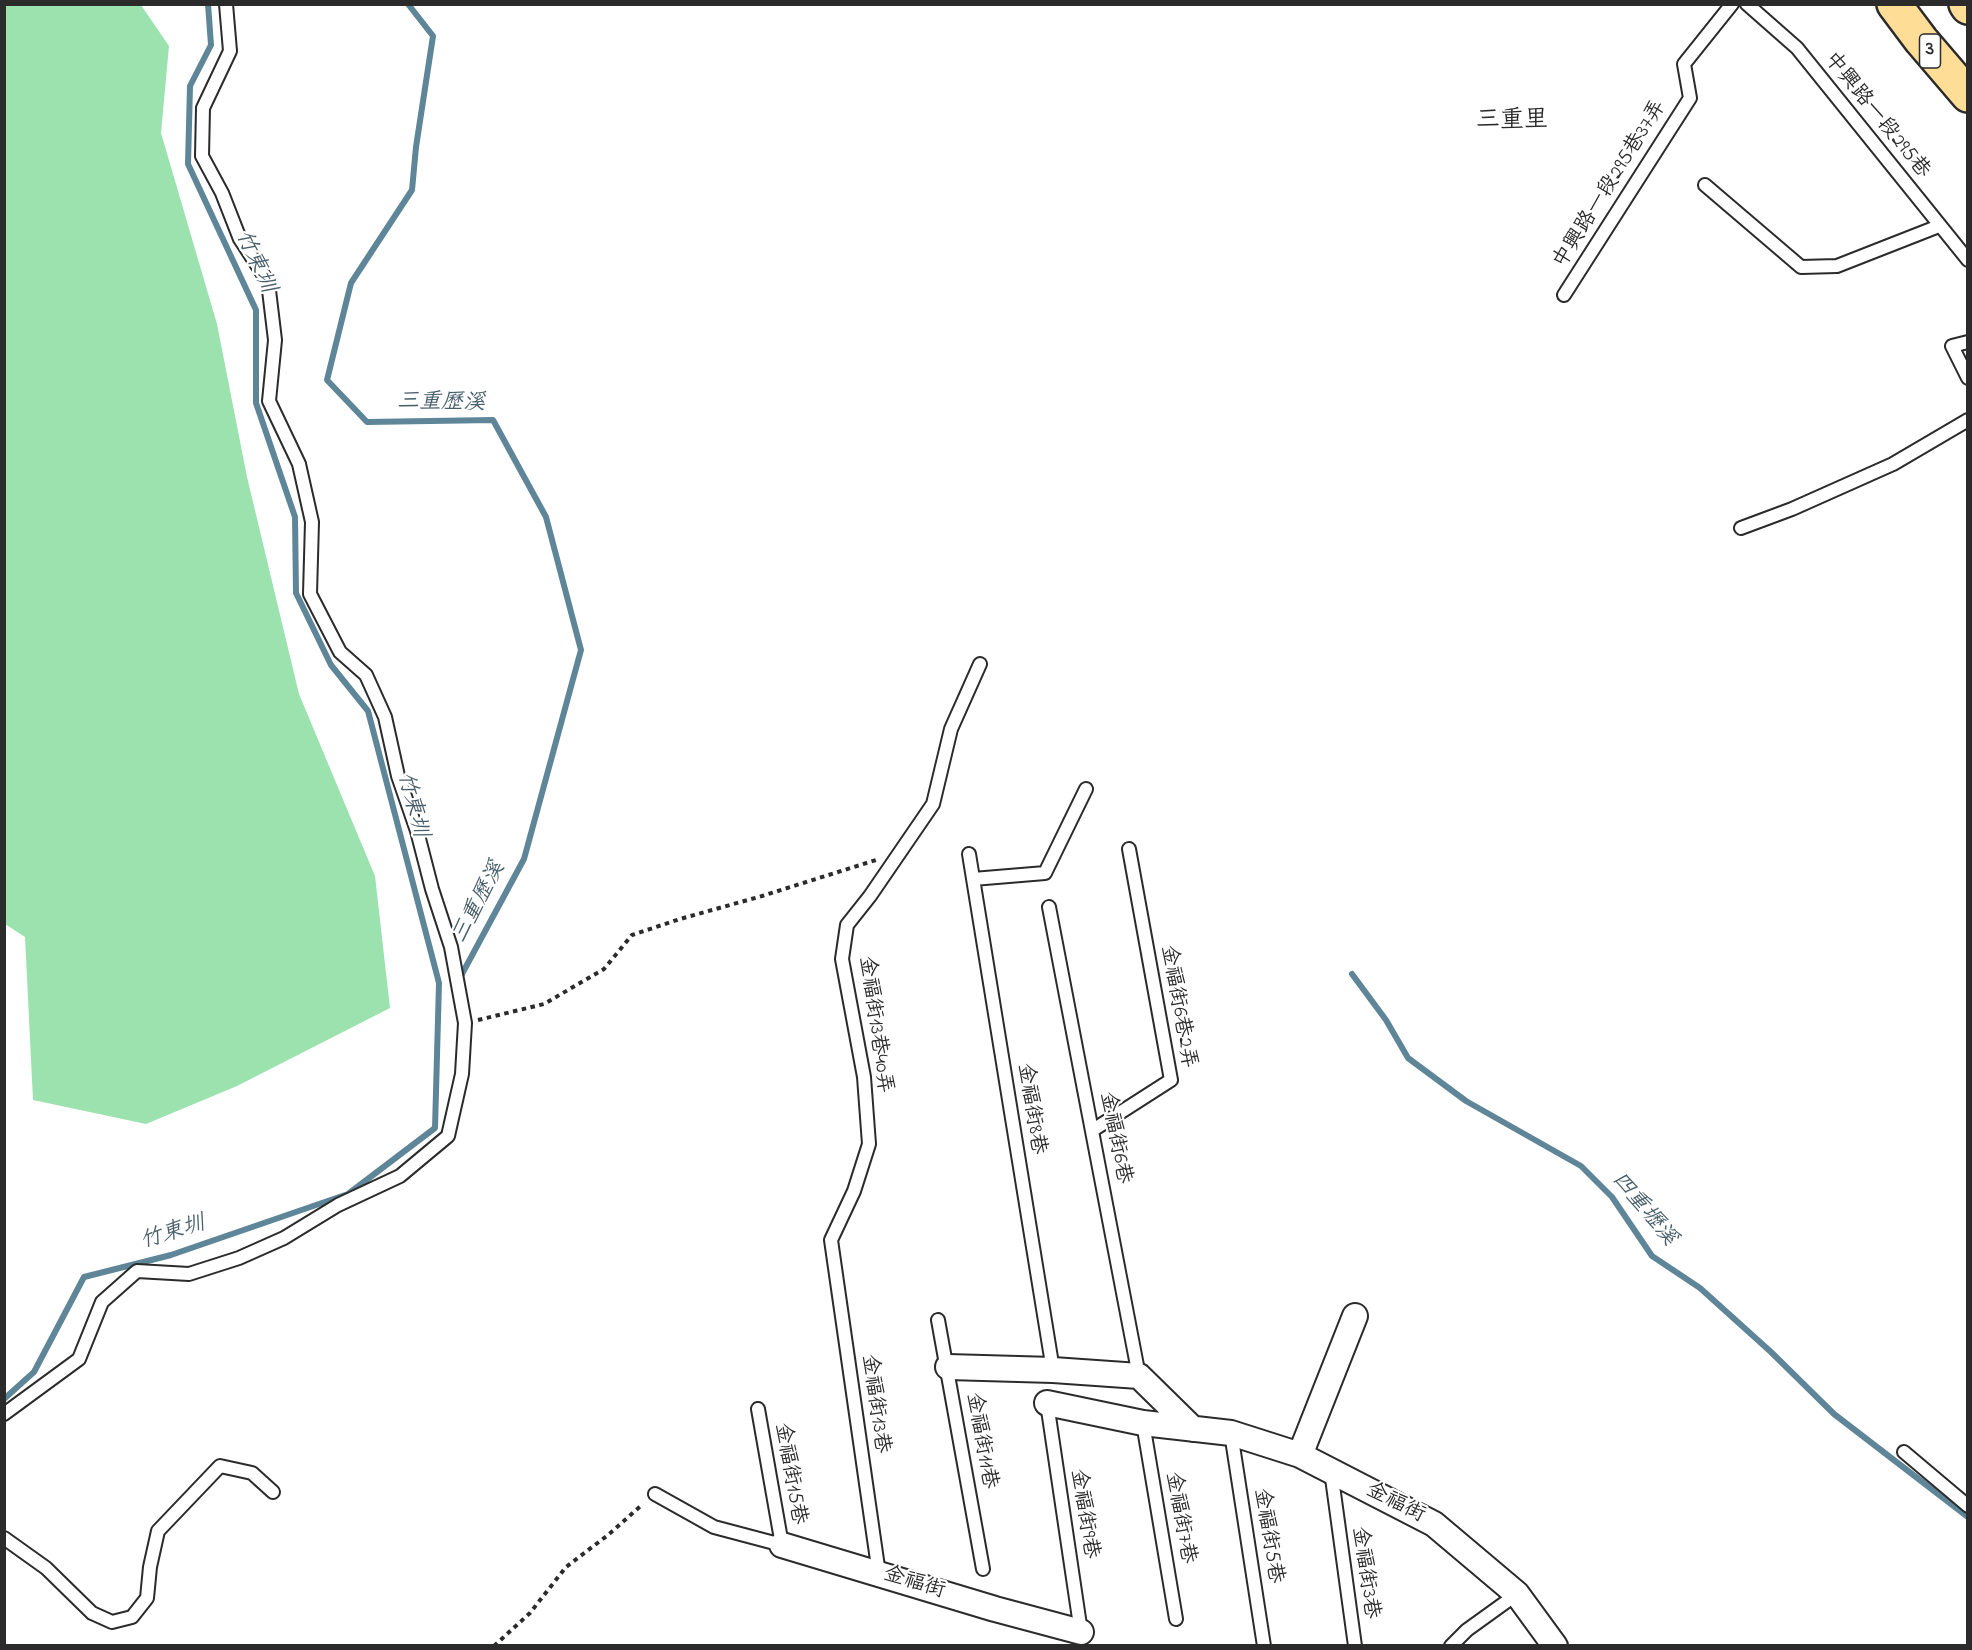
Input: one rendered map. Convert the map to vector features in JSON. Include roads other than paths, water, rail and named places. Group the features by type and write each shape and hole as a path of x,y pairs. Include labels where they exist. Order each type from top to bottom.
{"highway":[{"name":"3","path":"1894,4 1920,40 1968,95"}],"street":[{"path":"1300,1455 1355,1316"},
{"path":"948,1367 1053,1370 1139,1376 1193,1429"},
{"name":"金福街","path":"1047,1403 1143,1423 1231,1433 1300,1455 1434,1524 1517,1594 1555,1646"},
{"name":"金福街","path":"782,1545 995,1609 1082,1632"}],"lane":[{"path":"4,1414 79,1359 102,1302 137,1271 189,1274 239,1258 284,1238 338,1205 400,1176 448,1136 462,1074 465,1023 451,947 417,831 398,776 385,717 366,675 340,652 309,594 312,522 299,464 269,401 275,340 268,282 240,239 222,193 202,156 203,108 230,51 226,4"},
{"name":"中興路一段295巷37弄","path":"1564,295 1689,98 1684,64 1732,4"},
{"name":"中興路一段295巷","path":"1747,4 1797,48 1968,260"},
{"path":"1705,184 1801,267 1837,266 1939,226"},
{"path":"1968,342 1952,346 1968,378"},
{"path":"1741,528 1792,509 1893,464 1968,420"},
{"name":"金福街13巷40弄","path":"831,1240 854,1191 869,1144 864,1077 842,959 847,925 933,804 951,729 980,664"},
{"path":"973,879 1045,873 1086,789"},
{"name":"金福街6巷2弄","path":"1093,1130 1171,1080 1129,849"},
{"name":"金福街8巷","path":"969,854 1053,1370"},
{"name":"金福街6巷","path":"1049,907 1139,1376"},
{"name":"金福街13巷","path":"831,1240 879,1574"},
{"name":"金福街11巷","path":"938,1320 983,1569"},
{"name":"金福街9巷","path":"1047,1403 1082,1632"},
{"name":"金福街15巷","path":"758,1409 782,1545"},
{"name":"金福街7巷","path":"1143,1423 1176,1619"},
{"name":"金福街5巷","path":"1231,1433 1264,1646"},
{"path":"1904,1452 1968,1506"},
{"path":"4,1538 46,1569 92,1613 112,1622 132,1617 147,1598 150,1567 158,1531 220,1466 252,1473 273,1492"},
{"name":"金福街3巷","path":"1331,1471 1355,1646"},
{"path":"655,1494 714,1527 782,1545"},
{"path":"1451,1646 1467,1630 1517,1594"}],"waterway":[{"name":"竹東圳","path":"4,1399 34,1372 84,1277 171,1255 348,1194 435,1128 439,983 368,711 331,665 296,593 295,517 256,403 256,310 188,164 190,86 211,45 208,4"},
{"name":"三重歷溪","path":"408,4 433,36 416,147 412,190 351,283 327,380 367,422 493,420 546,517 581,650 524,859 462,974"},
{"name":"四重壢溪","path":"1352,974 1386,1020 1408,1058 1466,1101 1581,1166 1612,1197 1652,1256 1700,1288 1771,1352 1834,1414 1968,1517"}],"district":[{"name":"三重里","path":"1512,122"}]}
